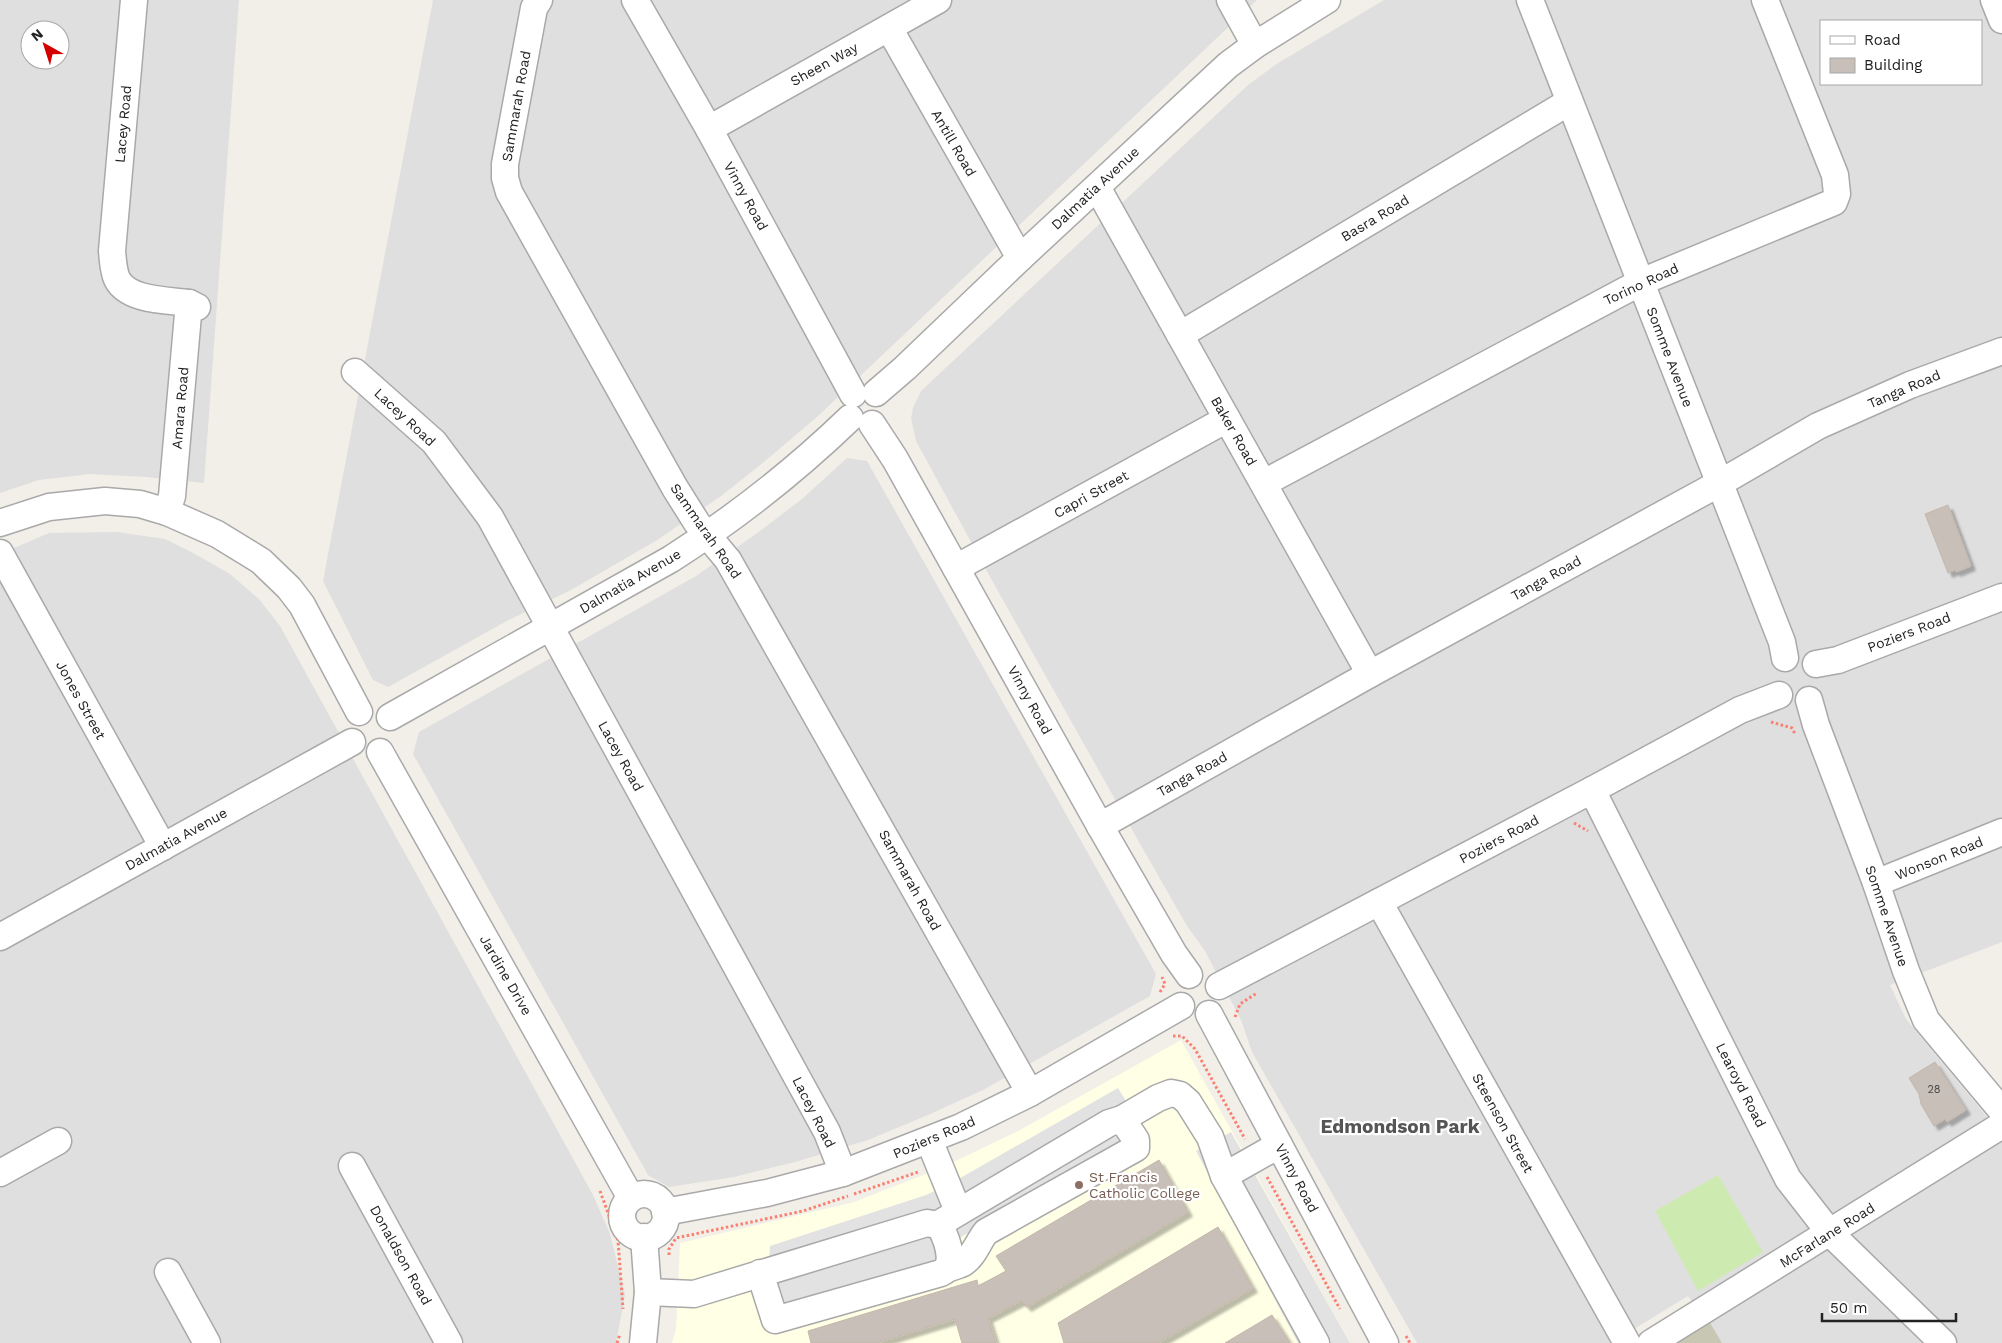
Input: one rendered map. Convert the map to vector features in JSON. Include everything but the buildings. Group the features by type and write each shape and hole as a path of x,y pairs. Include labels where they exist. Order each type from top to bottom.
{"street":[{"name":"Lacey Road","path":"134,0 112,251 113,266 116,278 123,287 134,295 193,305"},
{"name":"Sammarah Road","path":"539,0 534,8 505,164 506,184 675,488 697,523 733,568 1030,1093"},
{"name":"Vinny Road","path":"635,0 1100,826 1174,954 1189,975"},
{"name":"Sheen Way","path":"709,129 938,0"},
{"path":"1230,0 1255,44"},
{"name":"Dalmatia Avenue","path":"390,717 671,559 708,535 774,484 863,407 1228,65 1255,44 1327,0"},
{"name":"Somme Avenue","path":"1530,0 1782,642 1785,658"},
{"name":"Torino Road","path":"1264,483 1641,282 1834,202 1838,194 1835,175 1765,0"},
{"path":"1994,0 2002,20"},
{"name":"Antill Road","path":"888,28 1020,258"},
{"name":"Basra Road","path":"1180,335 1569,102"},
{"name":"Baker Road","path":"1097,187 1370,674"},
{"name":"Amara Road","path":"167,512 172,496 193,305"},
{"name":"Tanga Road","path":"1100,826 1370,674 1720,483 1818,426 1910,385 2002,351"},
{"name":"Lacey Road","path":"355,372 434,442 490,517 827,1132 842,1173"},
{"name":"Capri Street","path":"956,568 1227,419"},
{"path":"0,523 49,507 105,501 140,504 167,512 217,534 261,561 290,588 302,605 359,712"},
{"name":"Jones Street","path":"0,553 162,847"},
{"name":"Poziers Road","path":"1816,664 1838,660 2002,597"},
{"path":"1802,656 1816,664 1820,671 1821,679 1816,694 1809,700 1802,703 1793,702 1785,700 1779,694 1775,687 1775,671 1785,658 1802,656"},
{"name":"Poziers Road","path":"1220,986 1740,710 1779,694"},
{"name":"Somme Avenue","path":"1809,700 1816,725 1876,883 1906,971 1926,1020 2002,1111"},
{"path":"367,708 376,708 384,711 390,717 394,724 395,732 388,748 372,754 357,748 352,742 349,733 350,725 353,717 359,712 367,708"},
{"name":"Dalmatia Avenue","path":"0,937 352,742"},
{"name":"Jardine Drive","path":"380,752 631,1198"},
{"name":"Learoyd Road","path":"1592,790 1788,1179 1830,1233 1943,1343"},
{"name":"Wonson Road","path":"1876,883 2002,832"},
{"name":"Steenson Street","path":"1379,902 1627,1343"},
{"path":"1203,973 1210,975 1220,986 1218,1005 1209,1014 1196,1016 1185,1011 1180,1006 1177,992 1179,985 1189,975 1203,973"},
{"name":"Poziers Road","path":"666,1212 767,1193 842,1173 929,1140 961,1127 1030,1093 1180,1006"},
{"name":"Vinny Road","path":"1209,1014 1279,1145 1394,1336"},
{"path":"648,1292 694,1294 947,1218 1020,1177 1109,1123 1122,1119 1158,1098 1171,1093 1180,1095 1188,1102 1210,1137 1224,1176 1316,1343"},
{"path":"760,1273 775,1320 941,1273 964,1262 973,1254 977,1243 986,1232 1136,1148 1136,1140 1122,1119"},
{"name":"McFarlane Road","path":"1651,1343 2002,1125"},
{"path":"929,1140 947,1218 943,1233 950,1261 948,1269"},
{"path":"0,1173 58,1141"},
{"path":"1224,1176 1279,1145"},
{"name":"Donaldson Road","path":"352,1166 450,1343"},
{"path":"638,1195 652,1195 659,1199 666,1212 661,1230 644,1237 631,1233 623,1222 623,1209 631,1198 638,1195"},
{"path":"632,1338 648,1292 644,1237"},
{"path":"168,1272 207,1343"}],"path":[{"path":"1764,720 1792,728 1795,736"},
{"path":"1566,827 1574,823 1594,835"},
{"path":"1235,1025 1234,1019 1240,1004 1265,987"},
{"path":"600,1188 618,1240 623,1315"},
{"path":"1394,1336 1410,1343"},
{"path":"617,1343 632,1338"}],"shaded area":[{"path":"0,0 239,0 204,483 90,474 39,480 0,493"},
{"path":"433,0 1257,0 818,416 721,496 659,539 571,590 505,622 388,687 373,680 323,581"},
{"path":"1384,0 2002,0 2002,942 1890,985 1906,1019 2002,1135 2002,1343 1722,1343 1688,1296 1611,1343 1417,1343 1252,1052 1241,1020 1205,951 1187,926 994,584 916,441 911,418 913,408 921,391 1248,85 1278,63"},
{"path":"847,458 867,461 1156,974 1150,996 983,1090 928,1115 868,1140 795,1162 734,1177 669,1187 648,1175 413,754 419,732 696,576 802,499"},
{"path":"117,532 165,539 230,574 259,599 280,626 593,1195 610,1234 625,1295 616,1343 0,1343 0,554 49,533"},
{"name":"St Francis Catholic College","path":"1181,1040 1350,1343 672,1343 676,1329 680,1243 854,1202 941,1168 1020,1130"},
{"path":"1118,1088 1132,1111 1130,1144 961,1237 961,1268 785,1327 769,1265 770,1246 926,1195 948,1185"},
{"path":"1231,1132 1350,1343 1298,1343 1196,1151"},
{"path":"1703,1311 1722,1343 1653,1343"}],"green space":[{"path":"1718,1175 1763,1252 1698,1291 1655,1211"}],"place":[{"name":"St Francis Catholic College","path":"1079,1185"}],"district":[{"name":"Edmondson Park","path":"1400,1126"}]}
